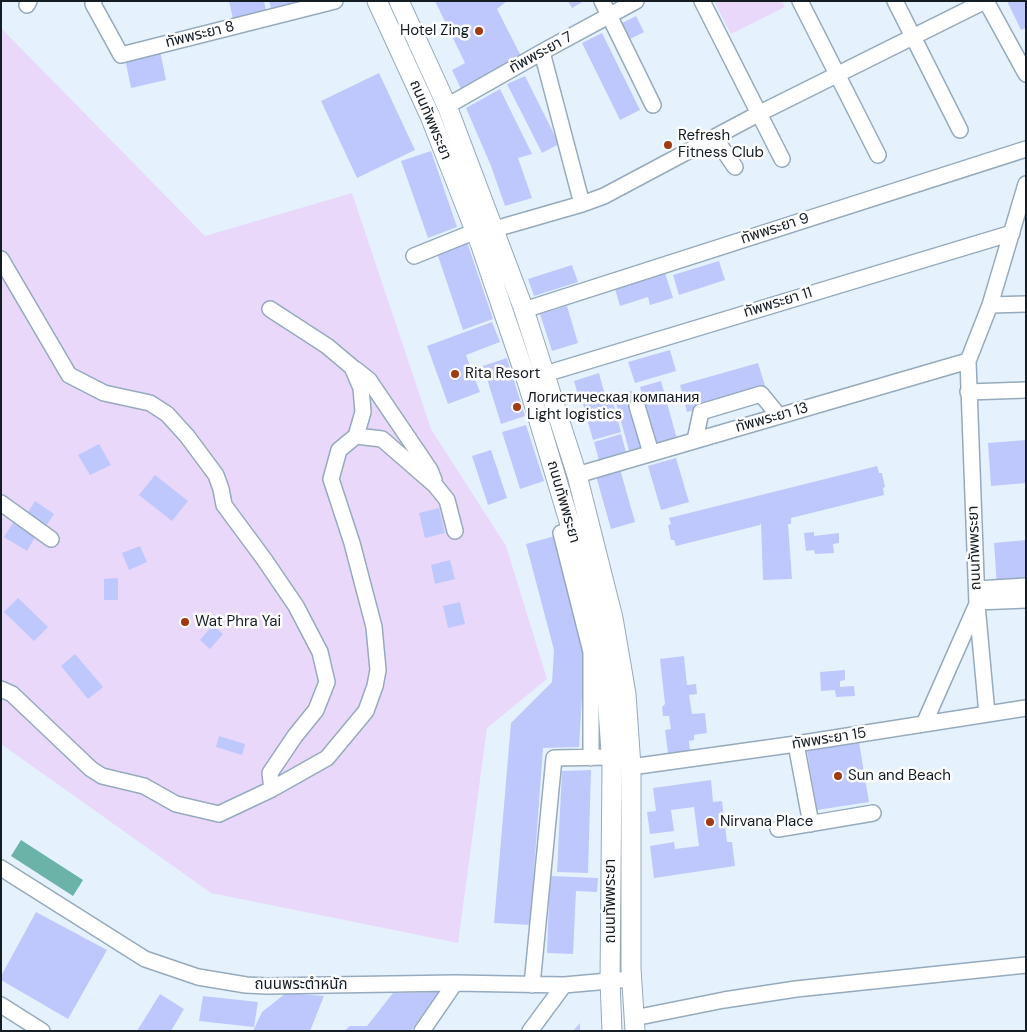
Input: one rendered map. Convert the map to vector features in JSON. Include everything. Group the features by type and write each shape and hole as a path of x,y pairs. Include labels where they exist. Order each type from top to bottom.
{"main road":[{"name":"ถนนทัพพระยา","path":"377,1 430,116 476,232 527,381 572,530 596,622 607,694 611,757 610,981 612,1031"},
{"name":"ถนนทัพพระยา","path":"399,1 447,106 524,310 577,475 613,618 626,694 631,767 631,979 635,1025"}],"street":[{"name":"ทัพพระยา 8","path":"93,3 121,55 335,1"},
{"path":"602,1 653,105"},
{"name":"ทัพพระยา 7","path":"447,106 636,1"},
{"path":"702,1 782,159"},
{"path":"800,1 878,155"},
{"path":"895,1 960,130"},
{"path":"495,229 604,196 758,114 986,1 1021,54 1026,74"},
{"path":"542,52 582,204"},
{"path":"715,138 736,167"},
{"name":"ทัพพระยา 9","path":"524,310 1026,149"},
{"path":"968,361 990,305 1012,233 1022,212 1026,184"},
{"path":"414,256 476,232"},
{"name":"ทัพพระยา 11","path":"545,374 1012,233"},
{"path":"1,259 69,375 104,392 150,403 167,414 187,436 216,475 224,505 296,606 320,652 328,682 316,710 295,736 270,773 272,789"},
{"path":"990,305 1026,304"},
{"path":"270,310 327,346 369,380 430,470 435,485"},
{"name":"ถนนทัพพระยา","path":"924,724 977,598 968,361"},
{"name":"ทัพพระยา 13","path":"577,475 968,361"},
{"path":"1,689 12,694 91,769 102,776 144,786 176,804 219,814 272,789 328,758 366,711 378,670 374,627 352,543 331,479 339,450 356,436 363,412 361,388 352,366"},
{"path":"968,392 1026,390"},
{"path":"695,440 701,412 761,394 779,416"},
{"path":"637,406 651,453"},
{"path":"356,436 382,439 435,485 447,500 455,531"},
{"path":"1,503 50,539"},
{"path":"572,530 561,533 591,652 591,758"},
{"path":"977,598 1026,586"},
{"path":"977,598 1026,600"},
{"path":"977,598 987,714"},
{"name":"ทัพพระยา 15","path":"631,767 796,744 1026,708"},
{"path":"796,744 811,824"},
{"path":"532,984 554,758 611,757"},
{"path":"778,829 873,812"},
{"name":"ถนนพระตำหนัก","path":"1,868 145,959 198,977 246,985 267,986 456,983 564,985 631,979"},
{"path":"635,1025 724,1000 796,989 1026,965"},
{"path":"422,1031 456,983"},
{"path":"530,1031 564,985"},
{"path":"1,1005 42,1031"}],"shaded area":[{"path":"714,1 782,1 785,7 731,34"},
{"path":"1,28 205,236 352,193 431,429 506,546 547,679 487,728 458,943 211,893 1,744"},
{"path":"21,840 83,880 73,896 11,856"}],"building":[{"path":"229,1 264,1 266,11 233,19"},
{"path":"269,1 304,1 304,2 271,9"},
{"name":"Hotel Zing","path":"435,1 507,1 497,9 522,58 461,89 452,70 465,63"},
{"path":"568,1 584,1 572,8"},
{"path":"1007,1 1026,1 1026,28 1021,30"},
{"path":"636,16 644,32 630,39 622,23"},
{"path":"602,33 640,110 620,120 582,43"},
{"path":"160,51 166,80 131,88 125,59"},
{"path":"379,73 415,150 357,178 321,101"},
{"path":"525,76 559,144 542,153 507,84"},
{"path":"500,89 532,154 518,158 532,198 505,206 491,166 466,108"},
{"path":"431,151 457,227 428,238 401,161"},
{"path":"467,242 493,319 463,330 437,253"},
{"path":"719,261 725,280 679,295 673,275"},
{"path":"572,265 578,282 534,296 528,279"},
{"path":"665,273 673,298 650,305 648,297 620,306 615,289"},
{"path":"567,306 578,343 552,351 540,314"},
{"name":"Rita Resort","path":"492,322 500,342 466,355 480,392 448,404 427,346"},
{"path":"670,350 676,371 635,383 628,362"},
{"path":"507,358 525,416 501,424 483,366"},
{"path":"758,363 766,389 687,412 680,385"},
{"path":"599,373 605,395 580,402 574,381"},
{"path":"661,381 677,439 657,445 640,387"},
{"path":"632,391 649,449 630,454 614,396"},
{"path":"611,395 621,432 593,440 583,404"},
{"path":"526,425 544,481 520,489 502,432"},
{"path":"621,434 626,452 599,460 594,442"},
{"path":"1026,440 1026,483 991,486 988,443"},
{"path":"99,444 111,465 90,475 78,455"},
{"path":"491,450 507,498 488,505 472,456"},
{"path":"676,458 689,502 661,510 648,466"},
{"path":"877,466 879,473 882,473 885,487 883,488 884,495 791,518 791,524 788,524 792,579 763,580 761,523 760,525 676,546 674,540 671,540 668,525 671,524 669,518"},
{"path":"620,469 635,522 611,529 596,476"},
{"path":"155,475 188,501 172,521 139,495"},
{"path":"35,501 54,514 44,529 25,517"},
{"path":"439,508 445,533 425,538 419,513"},
{"path":"15,520 37,534 27,551 4,537"},
{"path":"814,532 814,536 839,533 839,543 833,544 834,553 815,554 814,550 806,551 804,533"},
{"path":"555,536 585,645 579,747 543,748 530,925 494,923 511,723 552,682 554,650 526,544"},
{"path":"1026,540 1026,583 997,586 994,543"},
{"path":"140,546 147,562 129,570 122,553"},
{"path":"450,560 455,579 435,584 431,565"},
{"path":"118,578 118,600 104,600 104,579"},
{"path":"18,598 48,627 34,641 4,612"},
{"path":"460,602 465,624 448,628 443,606"},
{"path":"213,625 223,634 210,649 200,640"},
{"path":"75,654 103,687 88,699 61,666"},
{"path":"684,656 687,685 696,684 697,694 689,695 692,714 705,713 707,733 694,735 694,740 689,741 690,751 668,753 665,730 671,729 669,716 663,716 662,707 665,704 660,659"},
{"path":"845,670 845,680 840,681 840,687 854,686 855,696 836,697 835,690 821,691 820,672"},
{"path":"219,736 245,744 242,755 216,747"},
{"name":"Sun and Beach","path":"859,742 869,802 817,810 807,751"},
{"path":"591,770 588,873 557,872 562,771"},
{"name":"Nirvana Place","path":"711,780 713,802 722,801 727,842 732,842 735,866 654,878 650,846 674,842 675,849 699,846 694,807 671,810 674,831 650,834 647,812 656,811 653,788"},
{"path":"550,876 598,878 597,892 576,891 573,954 547,953"},
{"path":"36,912 107,950 68,1019 1,980 1,976"},
{"path":"439,992 411,1031 344,1031 350,1026 367,1026 393,993"},
{"path":"286,993 324,996 310,1031 253,1031 262,1012"},
{"path":"160,994 184,1009 171,1031 137,1031"},
{"path":"203,996 258,1002 254,1027 199,1021"},
{"path":"580,1023 580,1031 573,1031"}],"place":[{"name":"Hotel Zing","path":"479,31"},
{"name":"Refresh Fitness Club","path":"668,145"},
{"name":"Rita Resort","path":"455,374"},
{"name":"Логистическая компания Light logistics","path":"517,407"},
{"name":"Wat Phra Yai","path":"185,622"},
{"name":"Sun and Beach","path":"838,776"},
{"name":"Nirvana Place","path":"710,822"}]}
